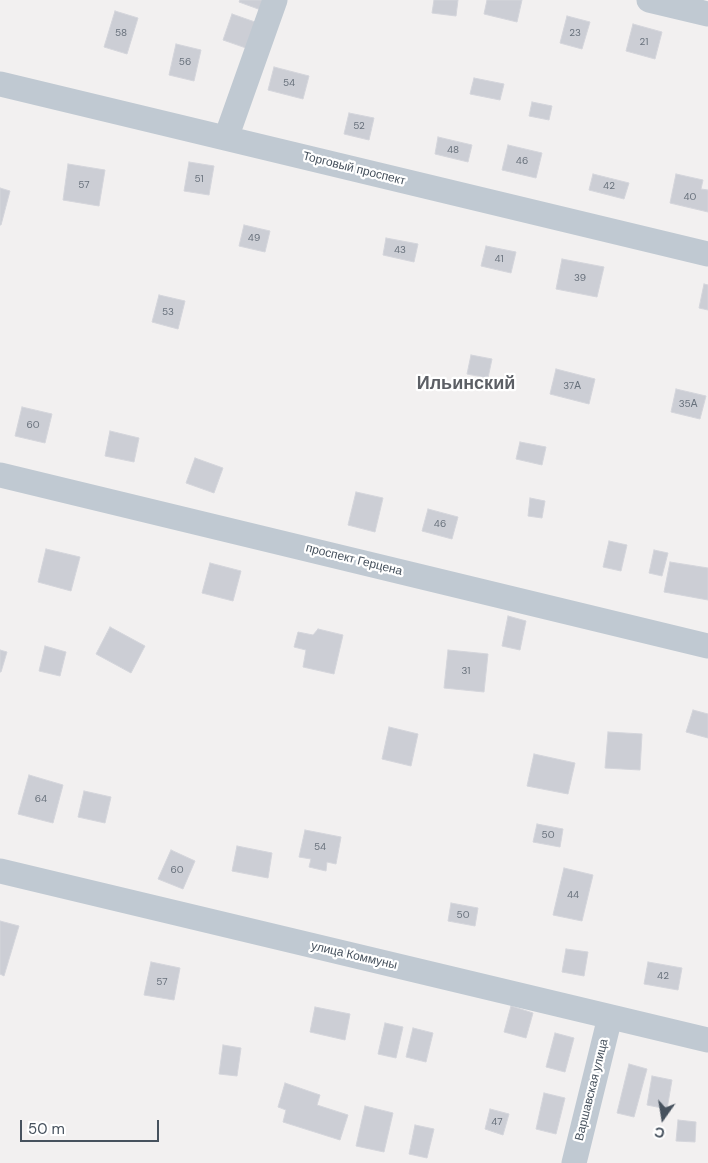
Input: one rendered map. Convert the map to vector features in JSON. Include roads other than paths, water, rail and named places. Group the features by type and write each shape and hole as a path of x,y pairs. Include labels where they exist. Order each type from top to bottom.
{"street":[{"path":"226,138 274,0"},
{"path":"649,0 708,14"},
{"name":"Торговый проспект","path":"0,84 708,254"},
{"name":"проспект Герцена","path":"0,475 708,646"},
{"name":"улица Коммуны","path":"0,871 708,1040"},
{"name":"Варшавская улица","path":"574,1163 610,1017"}],"district":[{"name":"Ильинский","path":"466,384"}]}
